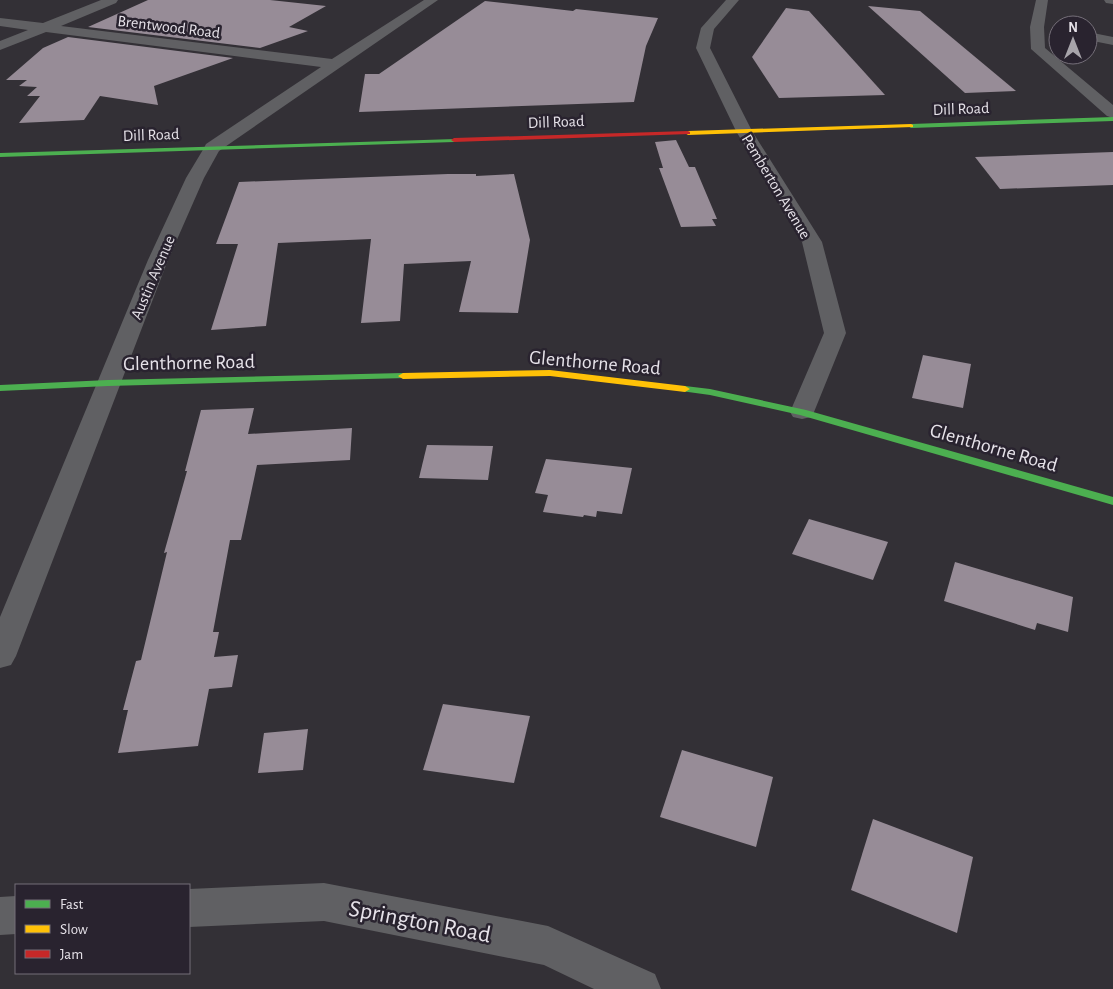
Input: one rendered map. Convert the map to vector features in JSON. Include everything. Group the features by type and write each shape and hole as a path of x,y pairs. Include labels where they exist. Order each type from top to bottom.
{"street":[{"path":"0,46 112,0"},
{"name":"Austin Avenue","path":"0,656 166,242 195,178 212,148 238,128 432,0"},
{"name":"Pemberton Avenue","path":"733,0 708,28 703,48 744,131 812,242 835,333 802,412"},
{"path":"1042,0 1044,28 1038,49 1113,113"},
{"name":"Brentwood Road","path":"0,22 334,64"},
{"path":"1098,38 1113,41"},
{"name":"Dill Road","path":"0,155 1113,119"},
{"name":"Glenthorne Road","path":"0,388 108,383 550,373 710,392 802,412 1113,501"},
{"name":"Springton Road","path":"190,908 324,902 548,946 640,989"},
{"path":"0,916 15,915"}],"building":[{"path":"148,0 270,0 326,6 289,27 308,31 260,48 88,27"},
{"path":"485,1 658,18 646,46 634,102 359,112 365,74 379,74"},
{"path":"868,6 920,11 1016,91 965,93"},
{"path":"786,8 809,11 885,95 779,98 752,57"},
{"path":"68,37 233,58 154,86 158,105 100,96 84,120 19,123 40,96 27,96 37,87 19,86 27,80 6,80 43,48"},
{"path":"676,140 689,167 695,167 717,219 712,219 716,226 681,227 659,168 663,168 655,142"},
{"path":"1113,152 1113,185 1000,189 975,157"},
{"path":"476,174 476,176 514,174 530,240 518,313 459,312 471,261 404,264 400,321 361,323 371,239 278,243 266,326 211,330 238,244 216,244 239,182"},
{"path":"923,355 971,364 963,408 912,398"},
{"path":"254,408 248,434 352,428 350,460 257,465 241,540 230,540 213,632 219,632 214,657 238,655 232,687 209,689 198,746 118,753 128,710 123,710 136,661 141,660 167,552 164,553 187,471 185,471 201,410"},
{"path":"427,445 493,446 488,480 419,478"},
{"path":"546,459 632,468 622,514 597,511 596,517 584,515 583,517 543,512 548,495 535,493"},
{"path":"809,519 888,542 873,580 792,554"},
{"path":"955,562 1073,597 1068,632 1037,623 1035,630 944,601"},
{"path":"443,704 530,716 514,783 423,770"},
{"path":"308,729 303,770 258,773 264,733"},
{"path":"682,750 773,777 756,847 660,817"},
{"path":"873,819 973,857 957,933 851,890"}],"traffic: fast":[{"path":"911,126 1113,119"},
{"path":"0,155 454,140"},
{"path":"0,388 108,383 403,376"},
{"path":"685,389 710,392 802,412 1113,501"}],"traffic: slow":[{"path":"688,133 911,126"},
{"path":"403,376 550,373 685,389"}],"traffic: jam":[{"path":"454,140 688,133"}]}
